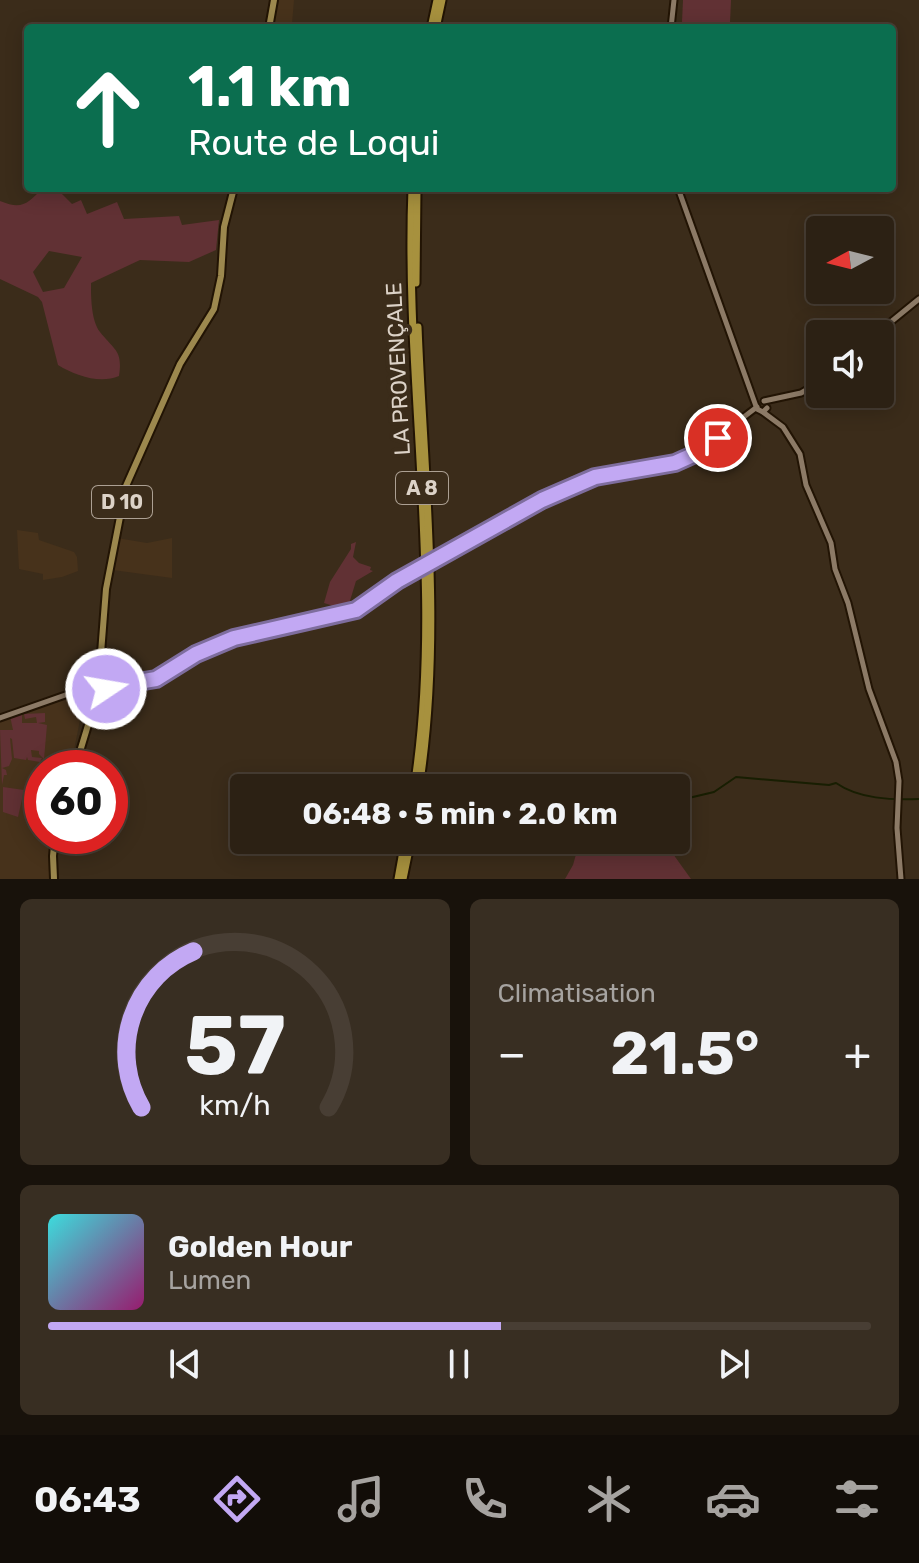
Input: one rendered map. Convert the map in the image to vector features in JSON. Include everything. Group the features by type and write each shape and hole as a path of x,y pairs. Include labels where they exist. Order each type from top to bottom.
{"highway":[{"path":"434,24 439,0"},
{"name":"LA PROVENÇALE","path":"414,192 412,313 427,608 418,774"},
{"path":"401,879 405,854"}],"main road":[{"path":"671,24 674,0"},
{"path":"270,24 273,2"},
{"name":"D 10","path":"80,750 95,702 106,597 121,509 130,477 180,364 214,309 221,276 224,227 233,192"},
{"path":"679,192 752,392 787,432 797,449 806,485 831,543 835,569 848,603 869,689 896,762 901,879"},
{"path":"893,320 919,299"},
{"path":"0,718 82,691 156,679 196,654 234,638 356,610 419,568 542,500 595,477 660,467 682,460 709,444 747,414 777,399 806,390"},
{"path":"53,854 54,879"}],"shaded area":[{"path":"276,0 294,0 292,24 271,24"},
{"path":"683,0 731,0 730,23 682,22"},
{"path":"39,192 60,192 72,204 81,200 87,214 117,202 124,219 179,216 182,225 219,220 216,250 189,262 140,260 91,283 95,321 118,355 119,376 88,378 58,365 42,302 38,297 0,279 0,201 14,205 28,202","holes":["49,251 82,257 64,288 43,292 33,272"]},
{"path":"17,530 38,533 39,540 74,552 78,571 43,580 43,574 19,569"},
{"path":"117,538 147,543 172,538 172,578 113,570"},
{"path":"356,542 353,557 373,571 356,581 349,604 343,609 324,603 330,582 351,549 351,544"},
{"path":"78,694 83,698 74,750 24,750 24,854 51,854 51,879 0,879 0,720"},
{"path":"19,713 22,723 37,723 36,717 25,719 24,714 45,713 45,722 38,723 47,725 45,750 24,750 24,760 14,758 10,738 12,759 9,766 2,768 7,775 4,775 2,785 0,730 13,730 10,716"},
{"path":"3,787 24,790 18,817 3,812"},
{"path":"576,854 673,854 691,879 565,879"}],"waterway":[{"path":"690,798 714,792 736,777 829,785 836,783 865,795 886,799 919,799"}],"route":[{"path":"106,689 105,692 120,685 156,679 196,654 253,632 349,613 367,604 397,581 542,500 595,477 675,463 718,438"}]}
